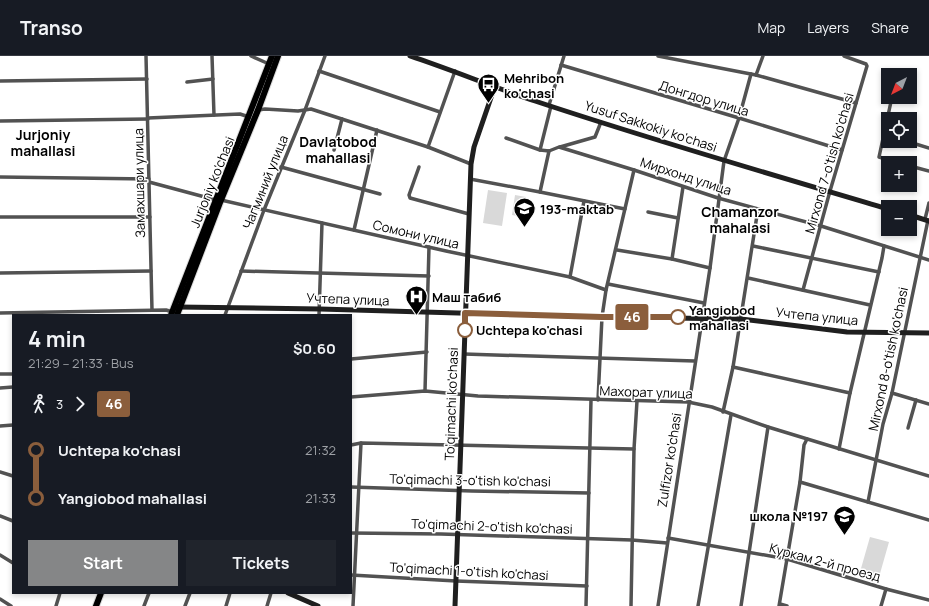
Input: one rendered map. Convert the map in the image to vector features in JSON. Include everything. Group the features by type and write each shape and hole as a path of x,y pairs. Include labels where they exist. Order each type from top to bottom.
{"main road":[{"name":"Jurjoniy ko'chasi","path":"175,312 272,56"},
{"name":"Jurjoniy ko'chasi","path":"218,200 258,110 278,56"},
{"name":"Yusuf Sakkokiy ko'chasi","path":"410,56 550,106 724,161 881,207"},
{"name":"To'qimachi ko'chasi","path":"455,606 471,164 474,148 495,86"},
{"path":"917,217 927,220"},
{"name":"Учтепа улица","path":"175,312 227,307 602,317 741,319 847,332 929,333"},
{"path":"96,606 101,594"},
{"path":"100,606 105,594"},
{"path":"290,594 308,604 318,606"}],"street":[{"name":"Замахшари улица","path":"146,56 152,310"},
{"path":"212,56 214,115"},
{"path":"251,56 269,64"},
{"name":"Чагминий улица","path":"225,314 264,210 305,110 325,56"},
{"path":"540,150 560,65 564,56"},
{"path":"658,56 756,75 856,103"},
{"path":"756,75 763,56"},
{"name":"Mirxond 7-o'tish ko'chasi","path":"803,290 867,65 844,56"},
{"name":"Донгдор улица","path":"560,65 842,150"},
{"path":"319,71 440,112"},
{"path":"428,147 455,71"},
{"name":"Zulfizor ko'chasi","path":"658,606 688,402 710,268 724,161 739,118 751,74"},
{"path":"0,81 147,79"},
{"path":"187,82 213,79"},
{"path":"258,110 298,111 311,109 428,147 471,164"},
{"path":"0,121 148,119 240,114 249,117"},
{"path":"334,150 342,119"},
{"path":"506,138 540,150 549,151 595,137 601,122"},
{"path":"354,230 377,130"},
{"path":"917,144 929,148"},
{"name":"Мирхонд улица","path":"559,147 718,198 821,226 929,260"},
{"path":"881,158 879,157 882,148"},
{"path":"540,192 549,151"},
{"path":"419,167 409,196 412,199 469,214"},
{"path":"281,168 380,194"},
{"path":"917,168 929,171"},
{"path":"598,400 599,358 602,317 606,290 634,170"},
{"name":"Сомони улица","path":"0,178 149,180 218,200 467,256 570,277 606,290"},
{"path":"470,179 625,209"},
{"path":"672,259 682,187"},
{"path":"570,277 584,201"},
{"name":"Mirxond 8-o'tish ko'chasi","path":"868,502 883,424 892,393 905,332 929,203"},
{"path":"723,412 733,367 758,210"},
{"path":"648,212 678,218"},
{"path":"0,217 150,217"},
{"path":"319,314 322,223"},
{"path":"753,246 879,272"},
{"path":"839,449 850,393 884,246"},
{"path":"425,391 429,247"},
{"path":"616,250 672,259 710,268"},
{"path":"0,273 150,271"},
{"path":"241,271 429,276"},
{"path":"748,278 870,305"},
{"path":"608,284 704,303"},
{"path":"0,313 152,310 166,310 175,312"},
{"path":"352,360 427,352"},
{"path":"464,354 695,361"},
{"path":"733,367 850,393"},
{"path":"0,374 12,374"},
{"path":"0,388 12,388"},
{"name":"Махорат улица","path":"352,397 425,391 463,395 688,402 712,407 768,427 929,476"},
{"path":"892,393 929,404"},
{"path":"586,606 591,400"},
{"path":"908,428 916,400"},
{"path":"631,606 634,449 637,401"},
{"path":"698,606 731,415"},
{"path":"0,426 12,425"},
{"path":"741,606 768,427"},
{"path":"787,606 779,605 806,439"},
{"path":"352,606 352,575 357,534 361,443"},
{"path":"352,445 361,443 634,449"},
{"path":"0,472 12,476"},
{"path":"800,482 929,520"},
{"name":"To'qimachi 3-o'tish ko'chasi","path":"352,487 459,491 589,493"},
{"path":"0,516 12,521"},
{"name":"To'qimachi 2-o'tish ko'chasi","path":"352,533 632,540"},
{"name":"Куркам 2-й проезд","path":"668,538 787,559 886,589 929,600"},
{"path":"632,540 667,543"},
{"path":"0,554 12,562"},
{"name":"To'qimachi 1-o'tish ko'chasi","path":"352,575 587,586"},
{"path":"881,606 886,589"},
{"path":"56,606 60,594"},
{"path":"144,606 148,594"},
{"path":"185,606 190,594"},
{"path":"226,606 230,594"},
{"path":"267,606 271,594"},
{"path":"0,599 11,606"}],"shaded area":[{"path":"488,190 507,193 502,226 483,223"},
{"path":"515,195 526,197 522,217 512,215"},
{"path":"870,537 889,542 879,577 860,572"}],"bus line":[{"name":"46","path":"465,330 465,313 602,317 678,317"}],"place":[{"name":"Mehribon ko'chasi","path":"488,104"},
{"name":"193-maktab","path":"525,228"},
{"name":"Маш табиб","path":"416,316"},
{"name":"Yangiobod mahallasi","path":"678,317"},
{"name":"Uchtepa ko'chasi","path":"465,330"},
{"name":"школа №197","path":"844,536"}],"district":[{"name":"Jurjoniy mahallasi","path":"43,144"},
{"name":"Davlatobod mahallasi","path":"338,150"},
{"name":"Chamanzor mahalasi","path":"740,220"}]}
